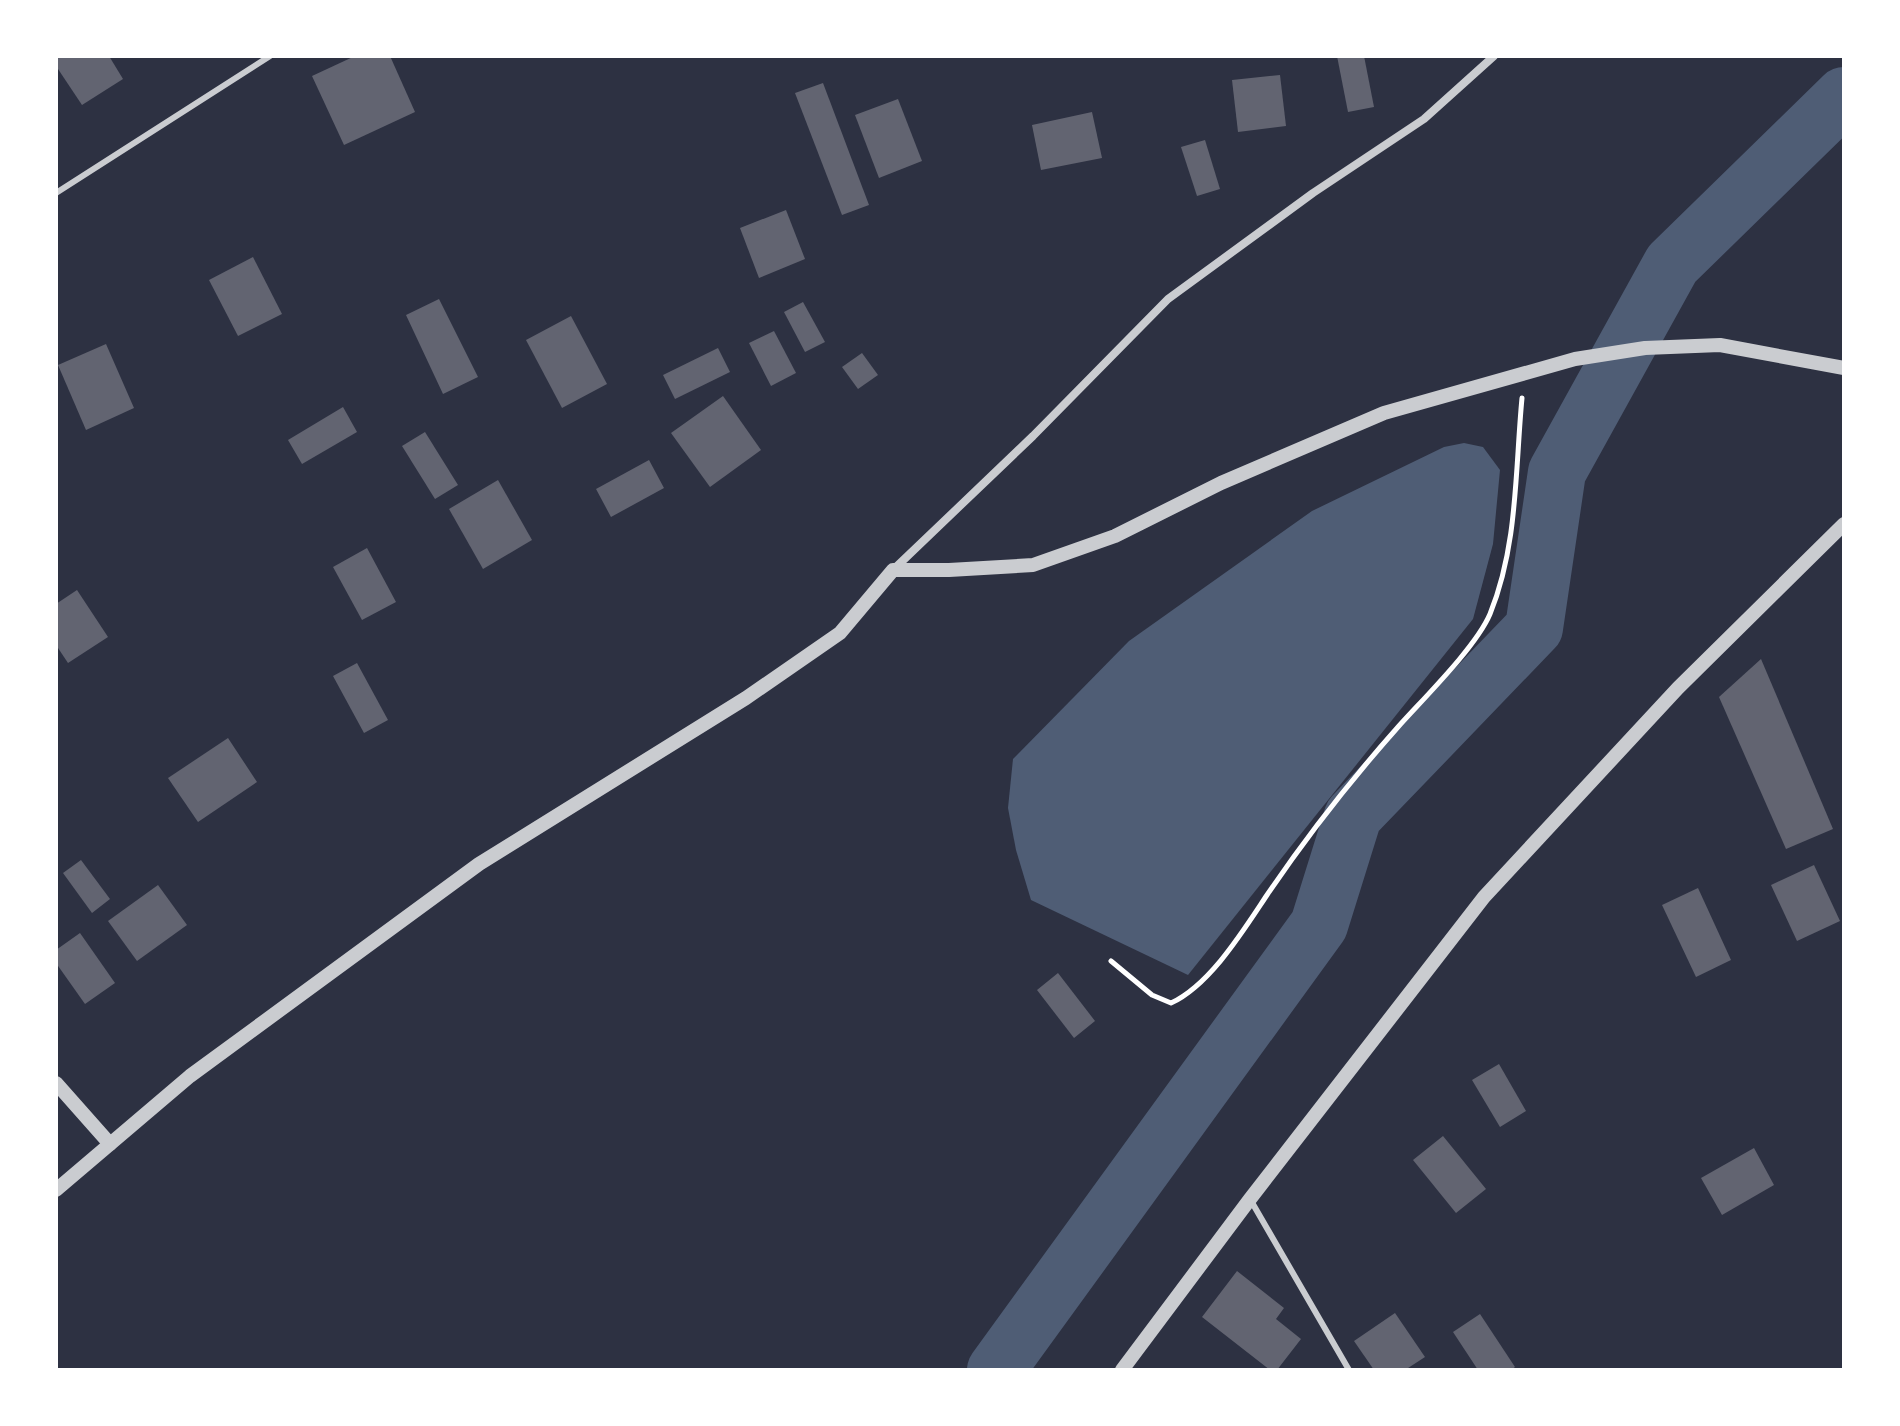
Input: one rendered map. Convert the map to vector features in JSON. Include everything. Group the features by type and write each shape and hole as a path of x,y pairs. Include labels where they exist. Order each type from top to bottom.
{"street":[{"path":"56,1190 190,1076 479,864 746,698 840,633 893,570 1033,436 1168,299 1313,193 1424,119 1494,56"},
{"path":"893,570 1033,565 1115,536 1234,477 1384,413 1575,359 1645,348 1720,345 1844,368"},
{"path":"1122,1370 1484,897 1678,688 1844,524"},
{"path":"56,1083 110,1144"}],"lane":[{"path":"56,193 270,56"},
{"path":"1250,1199 1349,1370"}],"path":[{"path":"1111,961 1152,995 1171,1003 1189,995 1239,937 1306,837 1356,774 1462,654 1488,618 1502,581 1514,529 1524,373"}],"water":[{"path":"1464,443 1483,447 1500,470 1493,544 1473,619 1188,975 1031,900 1016,850 1008,808 1013,759 1129,641 1312,511 1444,447"}],"building":[{"path":"56,56 109,56 123,79 82,105 56,66"},
{"path":"355,56 390,56 415,112 344,145 312,76"},
{"path":"1337,56 1364,56 1374,107 1348,112"},
{"path":"1280,75 1286,126 1238,132 1232,80"},
{"path":"823,83 869,205 842,215 795,93"},
{"path":"898,99 922,161 879,178 855,115"},
{"path":"1092,112 1102,158 1041,170 1032,125"},
{"path":"1205,140 1220,189 1197,196 1181,147"},
{"path":"786,210 805,259 759,278 740,228"},
{"path":"253,257 282,314 238,336 209,280"},
{"path":"439,299 478,377 443,394 406,315"},
{"path":"803,302 825,342 805,352 784,312"},
{"path":"571,316 607,384 562,408 526,340"},
{"path":"774,331 796,373 771,386 749,343"},
{"path":"106,344 134,408 86,430 58,365"},
{"path":"718,348 730,372 675,399 663,375"},
{"path":"862,353 878,375 858,389 842,367"},
{"path":"723,396 761,450 710,487 671,433"},
{"path":"343,407 357,432 302,464 288,440"},
{"path":"425,432 458,485 435,499 402,446"},
{"path":"649,460 664,488 611,517 596,489"},
{"path":"498,480 532,540 483,569 449,509"},
{"path":"367,548 396,602 362,620 333,567"},
{"path":"77,590 108,637 68,663 56,645 56,604"},
{"path":"1761,659 1833,829 1786,849 1719,697"},
{"path":"357,663 388,720 364,733 333,676"},
{"path":"228,738 257,782 198,822 168,778"},
{"path":"81,860 110,899 92,913 63,873"},
{"path":"1814,865 1840,921 1797,941 1771,885"},
{"path":"158,885 187,925 137,961 108,921"},
{"path":"1698,888 1731,960 1696,977 1662,905"},
{"path":"80,933 115,983 85,1004 56,963 56,950"},
{"path":"1058,973 1095,1021 1074,1038 1037,990"},
{"path":"1499,1064 1526,1111 1500,1127 1472,1080"},
{"path":"1443,1136 1486,1189 1456,1213 1413,1160"},
{"path":"1754,1148 1774,1185 1722,1215 1701,1178"},
{"path":"1237,1271 1284,1308 1276,1319 1301,1339 1277,1370 1270,1370 1202,1317"},
{"path":"1395,1313 1425,1357 1405,1370 1374,1370 1354,1341"},
{"path":"1480,1314 1515,1367 1511,1370 1478,1370 1453,1332"}],"waterway":[{"path":"996,1370 1319,925 1353,816 1534,628 1557,472 1672,264 1844,96"}]}
